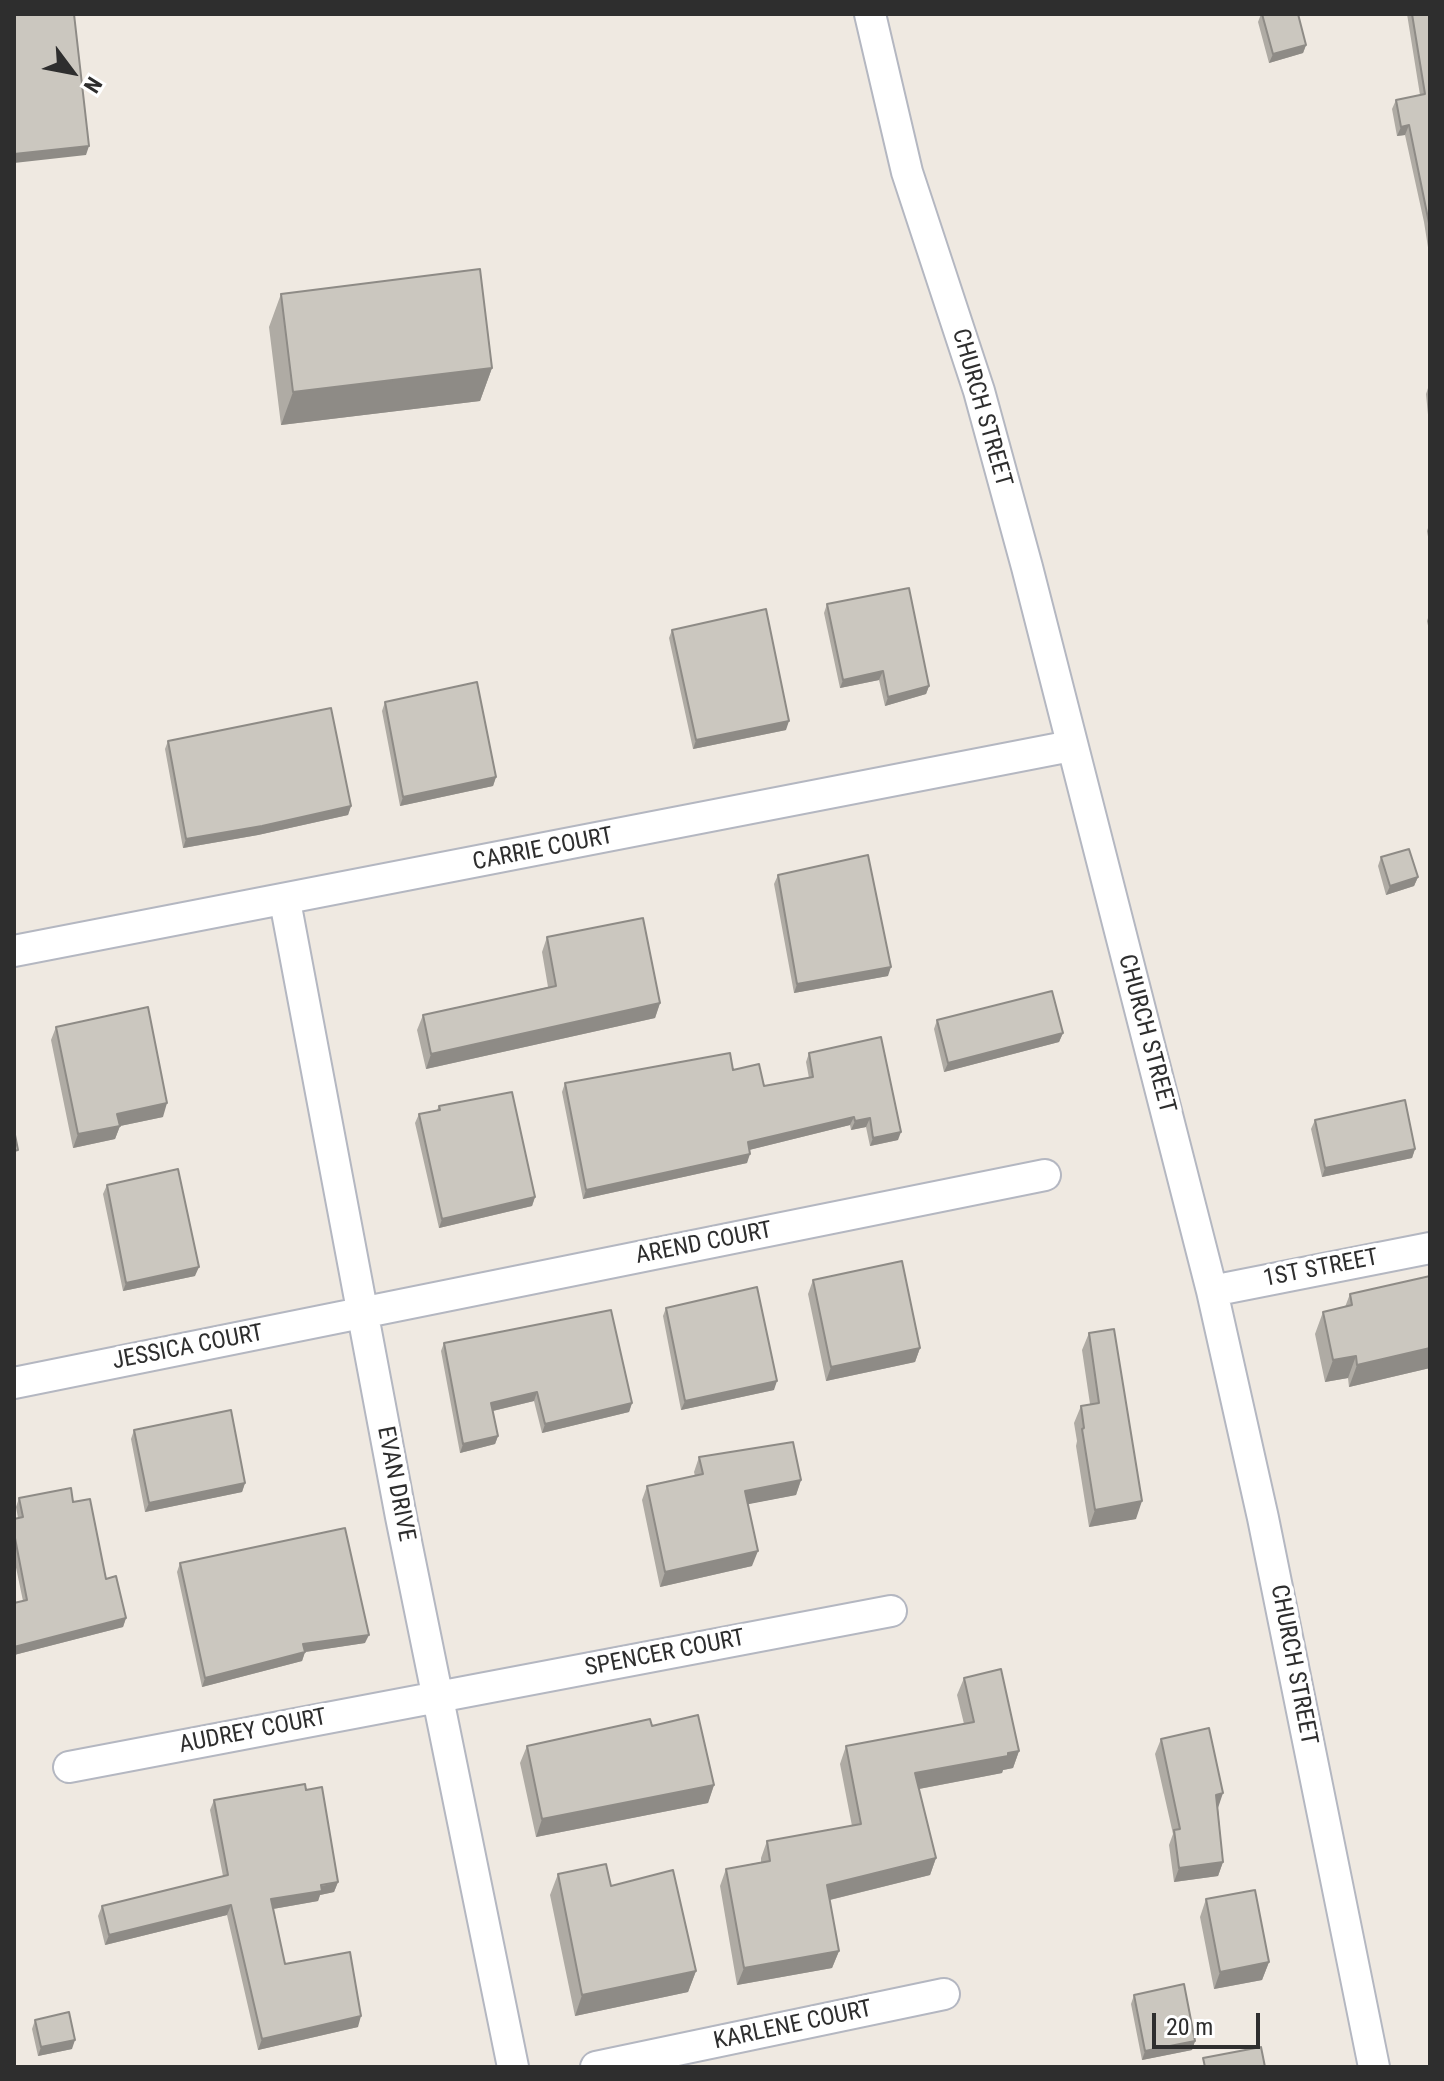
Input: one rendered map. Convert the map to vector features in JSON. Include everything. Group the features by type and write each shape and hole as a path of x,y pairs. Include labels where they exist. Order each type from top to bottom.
{"street":[{"name":"CHURCH STREET","path":"870,14 907,172 979,391 1212,1291 1263,1518 1374,2067"},
{"name":"CARRIE COURT","path":"14,951 285,901 1071,746"},
{"name":"EVAN DRIVE","path":"285,901 438,1697 513,2067"},
{"name":"AREND COURT","path":"363,1313 1045,1175"},
{"name":"1ST STREET","path":"1212,1291 1430,1248"},
{"name":"JESSICA COURT","path":"14,1383 363,1313"},
{"name":"SPENCER COURT","path":"438,1697 891,1611"},
{"name":"AUDREY COURT","path":"69,1767 438,1697"},
{"name":"KARLENE COURT","path":"596,2067 944,1994"}],"building":[{"path":"14,14 74,14 89,146 14,154"},
{"path":"1262,14 1298,14 1306,45 1273,54"},
{"path":"1412,14 1430,14 1430,228 1409,125 1401,127 1396,100 1425,94"},
{"path":"480,269 492,368 293,392 281,294"},
{"path":"909,588 929,686 888,697 883,671 843,680 827,604"},
{"path":"766,609 789,721 696,740 672,630"},
{"path":"477,682 496,777 403,797 385,702"},
{"path":"331,708 351,806 186,839 168,741"},
{"path":"1409,849 1418,877 1390,886 1381,857"},
{"path":"868,855 891,967 797,984 778,875"},
{"path":"643,918 660,1003 431,1054 423,1015 556,986 547,937"},
{"path":"1052,991 1063,1033 948,1063 937,1020"},
{"path":"148,1007 167,1103 117,1114 120,1126 78,1134 56,1027"},
{"path":"881,1037 901,1132 873,1138 870,1118 855,1121 854,1117 748,1142 750,1154 586,1190 565,1083 730,1053 733,1070 759,1064 764,1086 813,1077 809,1053"},
{"path":"512,1092 535,1197 442,1219 419,1114 440,1110 439,1106"},
{"path":"1405,1100 1415,1149 1325,1168 1315,1120"},
{"path":"14,1130 18,1150 14,1151"},
{"path":"178,1169 199,1267 126,1283 107,1185"},
{"path":"902,1261 920,1348 831,1367 813,1280"},
{"path":"1430,1276 1430,1348 1357,1365 1356,1356 1333,1360 1323,1312 1352,1305 1350,1294"},
{"path":"757,1287 777,1381 685,1401 666,1308"},
{"path":"611,1310 632,1403 545,1424 537,1392 491,1403 498,1436 463,1444 444,1343"},
{"path":"1114,1329 1142,1501 1095,1510 1081,1406 1099,1403 1089,1333"},
{"path":"231,1410 245,1483 149,1503 134,1430"},
{"path":"793,1442 801,1480 745,1491 758,1551 665,1572 647,1486 703,1474 699,1457"},
{"path":"71,1488 73,1502 90,1499 106,1579 116,1576 126,1618 14,1647 14,1603 27,1600 14,1533 14,1519 23,1517 19,1498"},
{"path":"345,1528 369,1635 303,1644 305,1652 205,1678 180,1563"},
{"path":"1001,1669 1019,1751 1008,1753 1008,1756 915,1773 936,1858 827,1885 839,1951 744,1968 726,1869 770,1861 767,1841 861,1824 846,1746 974,1722 964,1678"},
{"path":"698,1715 714,1785 542,1819 527,1746 650,1719 652,1726"},
{"path":"1209,1728 1223,1793 1216,1795 1223,1862 1179,1868 1174,1830 1180,1829 1161,1739"},
{"path":"305,1784 306,1790 322,1787 338,1882 321,1885 322,1891 271,1899 285,1964 350,1952 361,2016 262,2039 231,1905 109,1935 102,1906 228,1875 214,1800"},
{"path":"606,1864 611,1886 673,1870 696,1971 582,1995 558,1874"},
{"path":"1255,1890 1269,1962 1220,1972 1206,1899"},
{"path":"1184,1984 1195,2041 1145,2051 1134,1995"},
{"path":"69,2012 75,2040 41,2047 35,2020"},
{"path":"1261,2047 1265,2067 1205,2067 1203,2058"}]}
